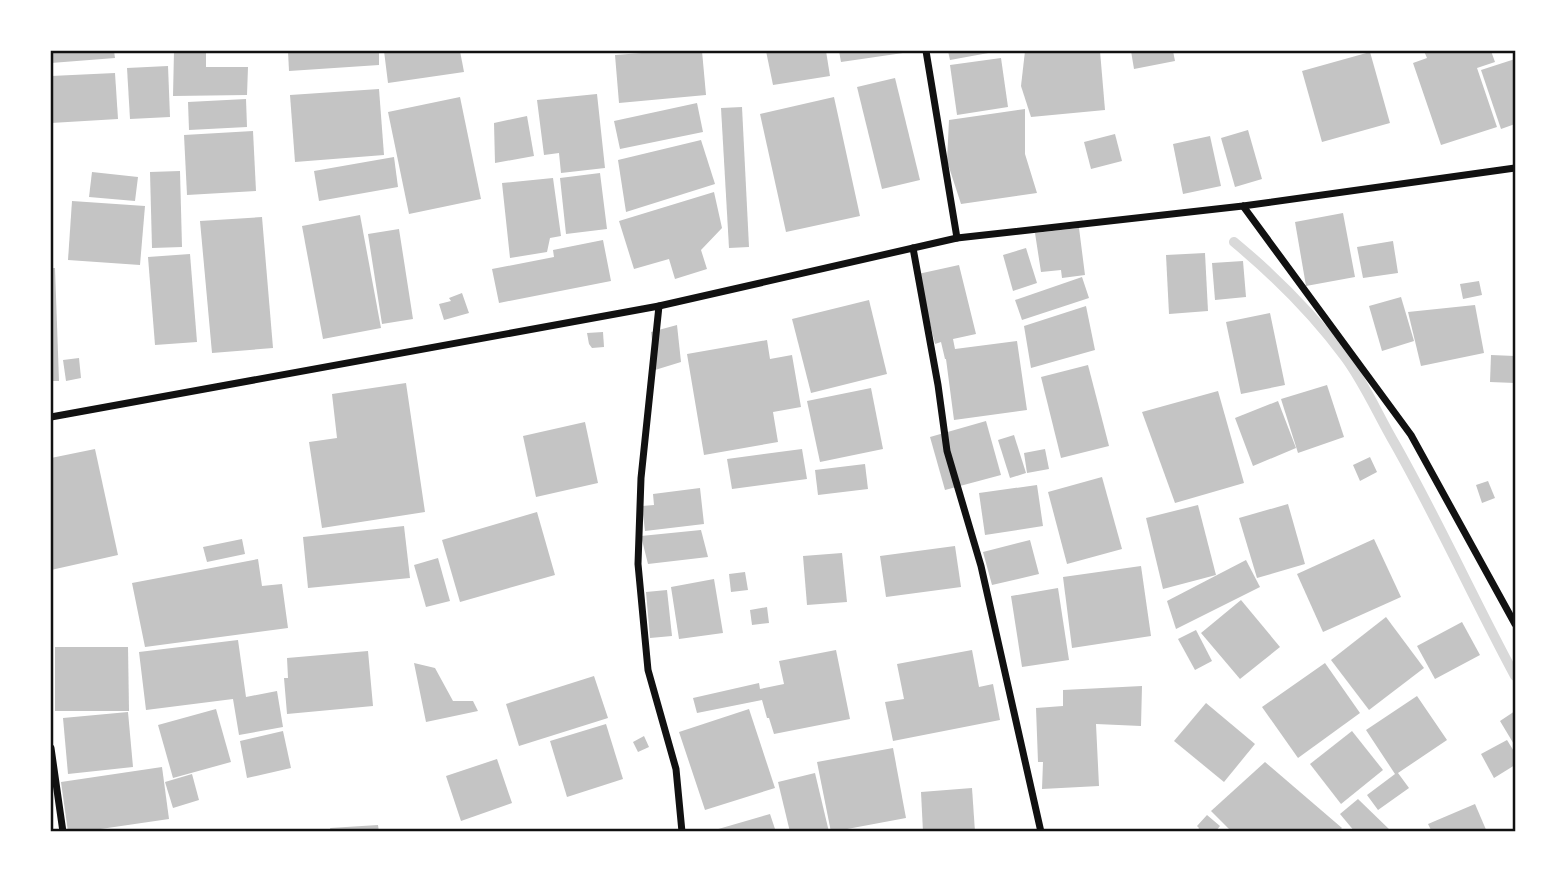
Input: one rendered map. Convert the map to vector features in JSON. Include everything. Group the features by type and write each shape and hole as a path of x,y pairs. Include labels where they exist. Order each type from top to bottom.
{"street":[{"path":"926,51 957,238"},
{"path":"51,417 659,306 957,238 1243,206 1515,167"},
{"path":"1243,206 1411,435 1515,624"},
{"path":"913,248 947,451 981,566 1041,832"},
{"path":"659,306 641,478 638,564 648,670 676,769 682,832"},
{"path":"51,748 63,832"}],"building":[{"path":"51,51 114,51 115,58 51,63"},
{"path":"174,51 206,51 206,67 248,67 247,95 173,96"},
{"path":"288,51 379,51 379,65 289,71"},
{"path":"384,51 460,51 464,72 388,83"},
{"path":"702,51 706,95 619,103 615,55"},
{"path":"766,51 826,51 830,76 773,85"},
{"path":"839,51 902,51 903,53 841,62"},
{"path":"948,51 994,51 994,52 950,60"},
{"path":"1025,51 1100,51 1105,110 1031,117 1021,86"},
{"path":"1131,51 1173,51 1175,61 1134,69"},
{"path":"1424,51 1491,51 1495,62 1477,68 1497,127 1441,145 1413,63 1427,58"},
{"path":"1370,52 1390,123 1322,142 1302,71"},
{"path":"1001,58 1008,107 957,115 950,65"},
{"path":"1515,59 1515,124 1501,129 1481,70"},
{"path":"168,66 170,117 130,119 127,68"},
{"path":"115,73 118,119 51,123 51,76"},
{"path":"895,78 920,180 882,189 857,87"},
{"path":"379,89 384,155 295,162 290,95"},
{"path":"597,94 605,168 561,173 559,153 544,155 537,100"},
{"path":"460,97 481,199 409,214 388,112"},
{"path":"834,97 860,216 786,232 760,114"},
{"path":"246,99 247,127 189,130 188,102"},
{"path":"697,103 703,132 620,149 614,121"},
{"path":"742,107 749,247 729,248 721,108"},
{"path":"1025,109 1025,154 1037,193 961,204 947,161 949,120"},
{"path":"527,116 534,156 495,163 494,123"},
{"path":"1248,130 1262,179 1235,187 1221,138"},
{"path":"253,131 256,191 187,195 184,135"},
{"path":"1115,134 1122,161 1091,169 1084,142"},
{"path":"1210,136 1221,186 1183,194 1173,144"},
{"path":"701,140 715,184 626,212 618,160"},
{"path":"394,157 398,187 319,201 314,171"},
{"path":"180,171 182,247 152,248 150,172"},
{"path":"92,172 138,177 135,201 89,197"},
{"path":"600,173 607,229 566,234 560,178"},
{"path":"553,178 561,236 550,238 547,252 510,258 502,183"},
{"path":"714,192 722,228 701,250 707,269 675,279 669,259 634,269 619,221"},
{"path":"72,201 145,206 140,265 68,260"},
{"path":"1343,213 1355,277 1306,286 1295,222"},
{"path":"360,215 381,328 323,339 302,226"},
{"path":"262,217 273,348 212,353 200,221"},
{"path":"1079,228 1085,275 1062,278 1061,270 1041,272 1035,233"},
{"path":"399,229 413,319 382,324 368,234"},
{"path":"603,240 611,281 499,303 492,269 554,257 553,250"},
{"path":"1393,241 1398,273 1363,278 1357,247"},
{"path":"1026,248 1037,283 1013,291 1003,255"},
{"path":"1205,253 1208,311 1169,314 1166,255"},
{"path":"190,254 197,342 155,345 148,257"},
{"path":"1243,261 1246,297 1215,300 1212,263"},
{"path":"959,265 976,334 953,339 955,349 1017,341 1027,410 954,420 946,359 941,342 935,344 918,274"},
{"path":"51,268 55,268 59,381 51,381"},
{"path":"1082,277 1089,298 1022,320 1015,300"},
{"path":"1479,281 1482,295 1463,299 1460,284"},
{"path":"462,293 469,313 444,320 439,304 451,301 449,298"},
{"path":"1401,297 1414,341 1382,351 1369,306"},
{"path":"869,300 887,374 811,393 792,319"},
{"path":"1475,305 1484,353 1421,366 1408,312"},
{"path":"1086,306 1095,350 1031,368 1024,326"},
{"path":"1270,313 1285,385 1241,394 1226,322"},
{"path":"677,325 681,362 655,370 651,332"},
{"path":"603,332 604,347 592,348 587,333"},
{"path":"767,340 770,359 792,355 801,407 773,412 778,442 704,455 687,354"},
{"path":"1491,355 1515,356 1515,383 1490,382"},
{"path":"79,358 81,378 66,381 63,360"},
{"path":"1088,365 1109,446 1061,458 1041,377"},
{"path":"406,383 425,512 322,528 309,442 337,438 332,394"},
{"path":"1327,385 1344,437 1298,453 1281,399"},
{"path":"871,388 883,449 820,462 807,401"},
{"path":"1218,391 1244,483 1175,503 1142,412"},
{"path":"1278,401 1296,448 1253,466 1235,418"},
{"path":"986,421 1001,475 945,490 930,437"},
{"path":"585,422 598,483 536,497 523,436"},
{"path":"1014,435 1026,473 1010,478 998,440"},
{"path":"95,449 118,555 51,570 51,458"},
{"path":"802,449 807,479 732,489 727,459"},
{"path":"1045,449 1049,469 1027,473 1024,453"},
{"path":"1370,457 1377,472 1360,481 1353,465"},
{"path":"865,464 868,489 818,495 815,470"},
{"path":"1102,477 1122,549 1067,564 1048,492"},
{"path":"1488,481 1495,498 1482,503 1476,485"},
{"path":"1037,485 1043,526 985,535 979,493"},
{"path":"700,488 704,524 645,531 642,506 654,505 653,494"},
{"path":"1288,504 1305,564 1257,578 1239,518"},
{"path":"1198,505 1216,575 1163,589 1146,518"},
{"path":"537,512 555,575 460,602 442,540"},
{"path":"404,526 410,578 308,588 303,537"},
{"path":"701,530 708,557 648,564 641,536"},
{"path":"242,539 245,554 207,562 203,547"},
{"path":"1374,539 1401,597 1323,632 1297,574"},
{"path":"1030,540 1039,574 992,585 983,552"},
{"path":"955,546 961,587 886,597 880,556"},
{"path":"842,553 847,602 807,605 803,556"},
{"path":"438,558 450,601 426,607 414,565"},
{"path":"258,559 262,586 282,584 288,628 145,647 132,583"},
{"path":"1246,560 1260,587 1176,629 1167,601"},
{"path":"1141,566 1151,636 1072,648 1063,577"},
{"path":"745,572 748,590 731,592 729,574"},
{"path":"714,579 723,633 679,639 671,587"},
{"path":"1058,588 1069,660 1022,667 1011,596"},
{"path":"667,590 672,636 650,638 646,592"},
{"path":"1241,600 1280,647 1240,679 1201,633"},
{"path":"767,607 769,623 752,625 750,610"},
{"path":"1386,617 1424,668 1369,710 1331,660"},
{"path":"1462,622 1480,655 1435,679 1417,646"},
{"path":"1196,630 1212,661 1195,670 1178,639"},
{"path":"238,640 246,697 277,691 283,727 239,735 233,699 146,710 139,652"},
{"path":"55,647 128,647 129,711 55,711"},
{"path":"836,650 850,719 774,734 762,700 697,713 693,698 759,683 760,689 784,684 779,661"},
{"path":"972,650 979,687 993,684 1000,720 893,741 885,702 904,699 897,664"},
{"path":"368,651 373,706 287,714 284,678 288,678 287,658"},
{"path":"414,663 435,668 453,701 473,701 478,711 426,722"},
{"path":"1325,663 1360,713 1298,758 1262,707"},
{"path":"594,676 608,718 519,746 506,704"},
{"path":"1142,686 1141,726 1096,724 1099,786 1042,789 1043,762 1038,762 1036,708 1063,706 1063,690"},
{"path":"1417,696 1447,740 1398,773 1409,788 1378,810 1367,795 1395,774 1366,730"},
{"path":"1206,703 1255,744 1224,782 1174,741"},
{"path":"216,709 231,762 173,778 158,725"},
{"path":"749,709 775,788 705,810 679,732"},
{"path":"1515,711 1515,746 1500,721"},
{"path":"128,712 133,767 68,774 63,718"},
{"path":"606,724 623,779 567,797 550,741"},
{"path":"283,731 291,768 247,778 240,741"},
{"path":"1352,731 1383,770 1341,804 1310,764"},
{"path":"644,736 649,747 638,752 633,742"},
{"path":"1507,740 1515,753 1515,765 1494,778 1481,754"},
{"path":"893,748 906,818 831,832 817,762"},
{"path":"497,759 512,803 461,821 446,776"},
{"path":"1265,762 1342,828 1338,832 1232,832 1211,811"},
{"path":"162,767 169,819 68,832 61,782"},
{"path":"815,773 829,832 790,832 778,782"},
{"path":"192,774 199,800 173,808 165,782"},
{"path":"972,788 975,832 923,832 921,792"},
{"path":"1358,799 1392,832 1355,832 1340,814"},
{"path":"1475,804 1487,832 1432,832 1428,824"},
{"path":"770,814 776,832 708,832"},
{"path":"1207,815 1220,826 1215,832 1198,830 1197,826"},
{"path":"378,825 379,832 331,832 330,828"}],"waterway":[{"path":"1234,242 1307,311 1352,367 1426,502 1515,676"}]}
